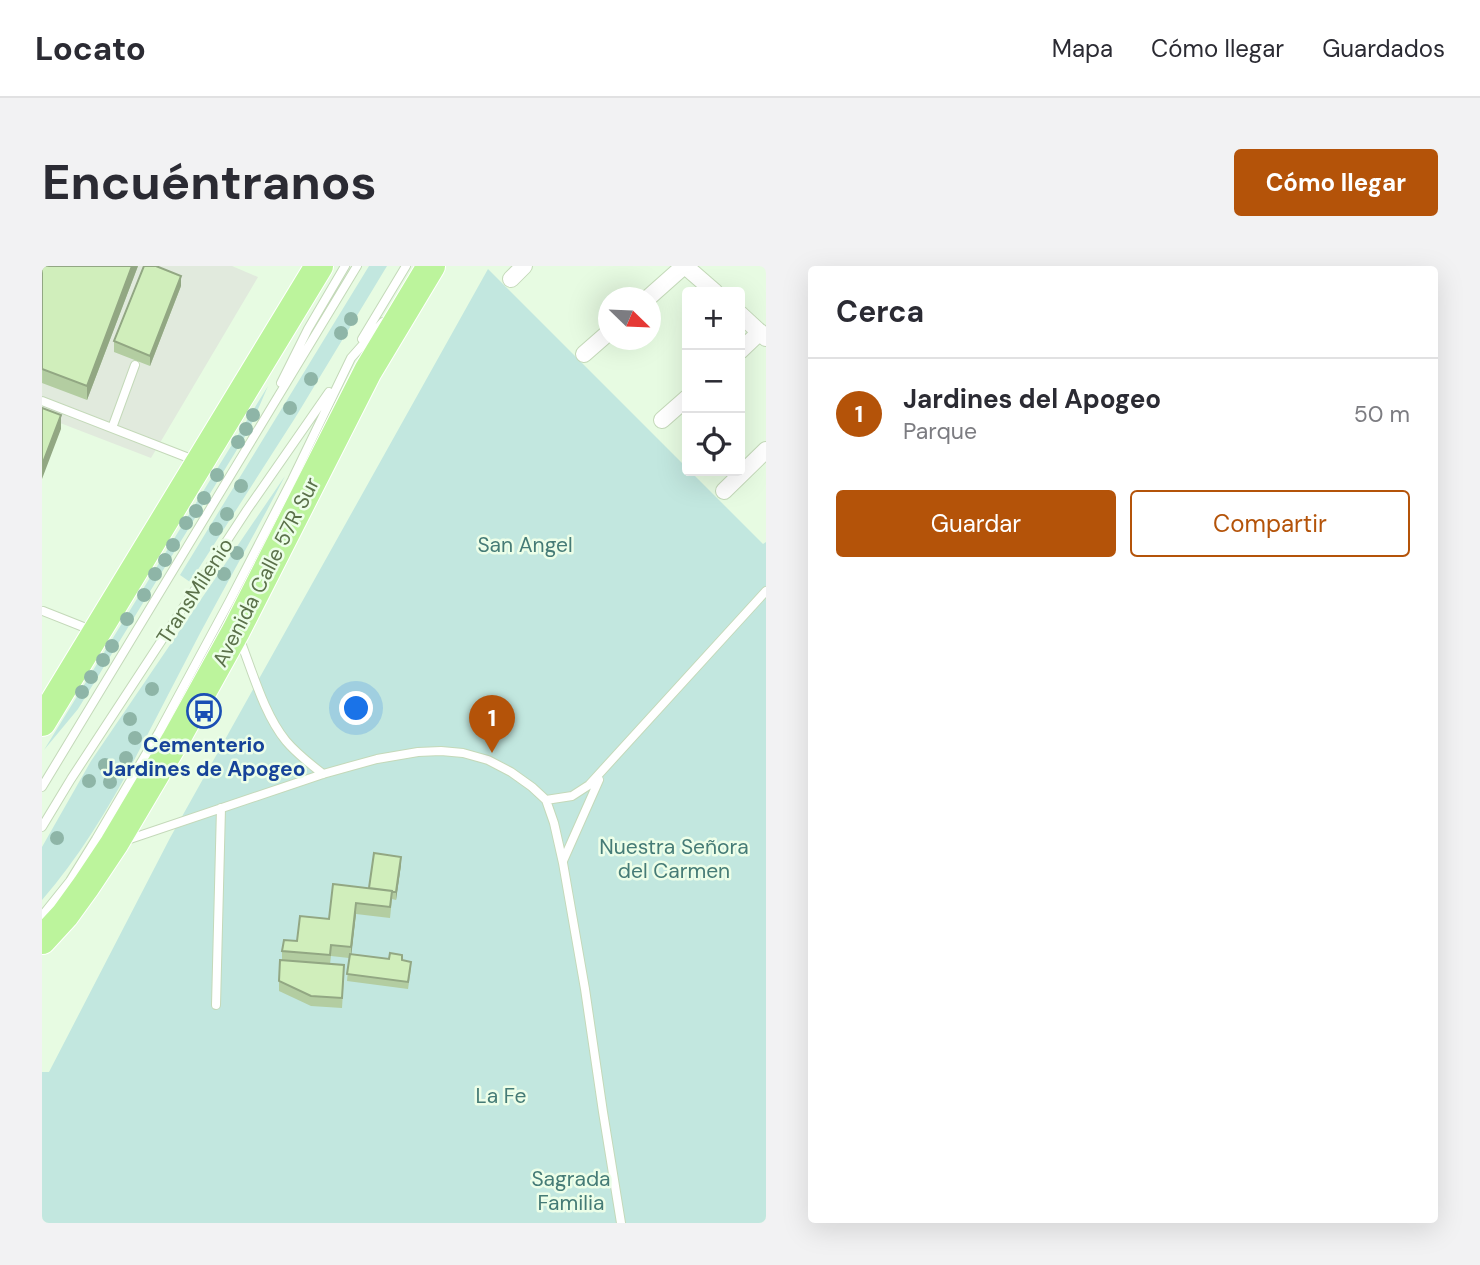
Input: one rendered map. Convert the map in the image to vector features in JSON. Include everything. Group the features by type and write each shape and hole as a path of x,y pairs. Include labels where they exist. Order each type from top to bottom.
{"highway":[{"path":"42,722 319,266"},
{"name":"Avenida Calle 57R Sur","path":"42,940 65,915 114,844 175,741 236,631 422,268"}],"street":[{"path":"511,279 524,266"},
{"path":"660,287 684,266 709,287"},
{"path":"741,350 763,335 745,319"},
{"path":"584,354 598,342"},
{"path":"662,420 682,402"},
{"path":"724,491 766,450"}],"lane":[{"name":"TransMilenio","path":"262,426 308,329 345,266"},
{"name":"TransMilenio","path":"42,786 357,266"},
{"path":"394,310 422,268"},
{"name":"TransMilenio","path":"42,827 247,510 351,358 422,268"},
{"name":"TransMilenio","path":"42,916 70,881 159,732 292,480 351,358 385,319"},
{"path":"112,428 135,365"},
{"path":"42,401 200,462"},
{"path":"546,800 572,796 589,785 766,591"},
{"path":"43,611 97,632"},
{"path":"236,631 270,717 285,740 323,774"},
{"path":"114,844 323,774 418,751 463,753 488,760 532,787 546,800 563,863 621,1223"},
{"path":"563,863 603,771"},
{"path":"215,1005 221,808"}],"shaded area":[{"path":"42,266 232,266 258,277 151,458 42,416"}],"green space":[{"path":"369,266 387,266 295,418 190,582 180,575"},
{"path":"488,269 682,463 682,476 695,476 763,544 766,542 766,1223 42,1223 42,1072 49,1072 170,838"},
{"path":"268,386 249,430 78,709 44,750"},
{"path":"285,476 119,788 64,874 42,900 42,847 91,761"}],"building":[{"path":"42,266 132,266 87,386 42,369"},
{"path":"144,266 156,266 181,276 150,356 114,341"},
{"path":"42,408 61,415 42,465"},
{"path":"374,853 401,857 396,892 369,888"},
{"path":"333,884 392,891 390,907 356,903 351,947 331,945 330,955 282,951 284,940 297,941 300,916 329,919"},
{"path":"390,953 402,955 402,960 411,962 408,982 347,974 350,954 389,959"},
{"path":"280,960 344,965 342,998 311,996 279,981"}],"place":[{"name":"Cementerio Jardines de Apogeo","path":"204,711"},
{"name":"Jardines del Apogeo","path":"492,753"}],"park label":[{"name":"San Angel","path":"525,545"},
{"name":"Nuestra Señora del Carmen","path":"674,859"},
{"name":"La Fe","path":"501,1096"},
{"name":"Sagrada Familia","path":"571,1191"}]}
